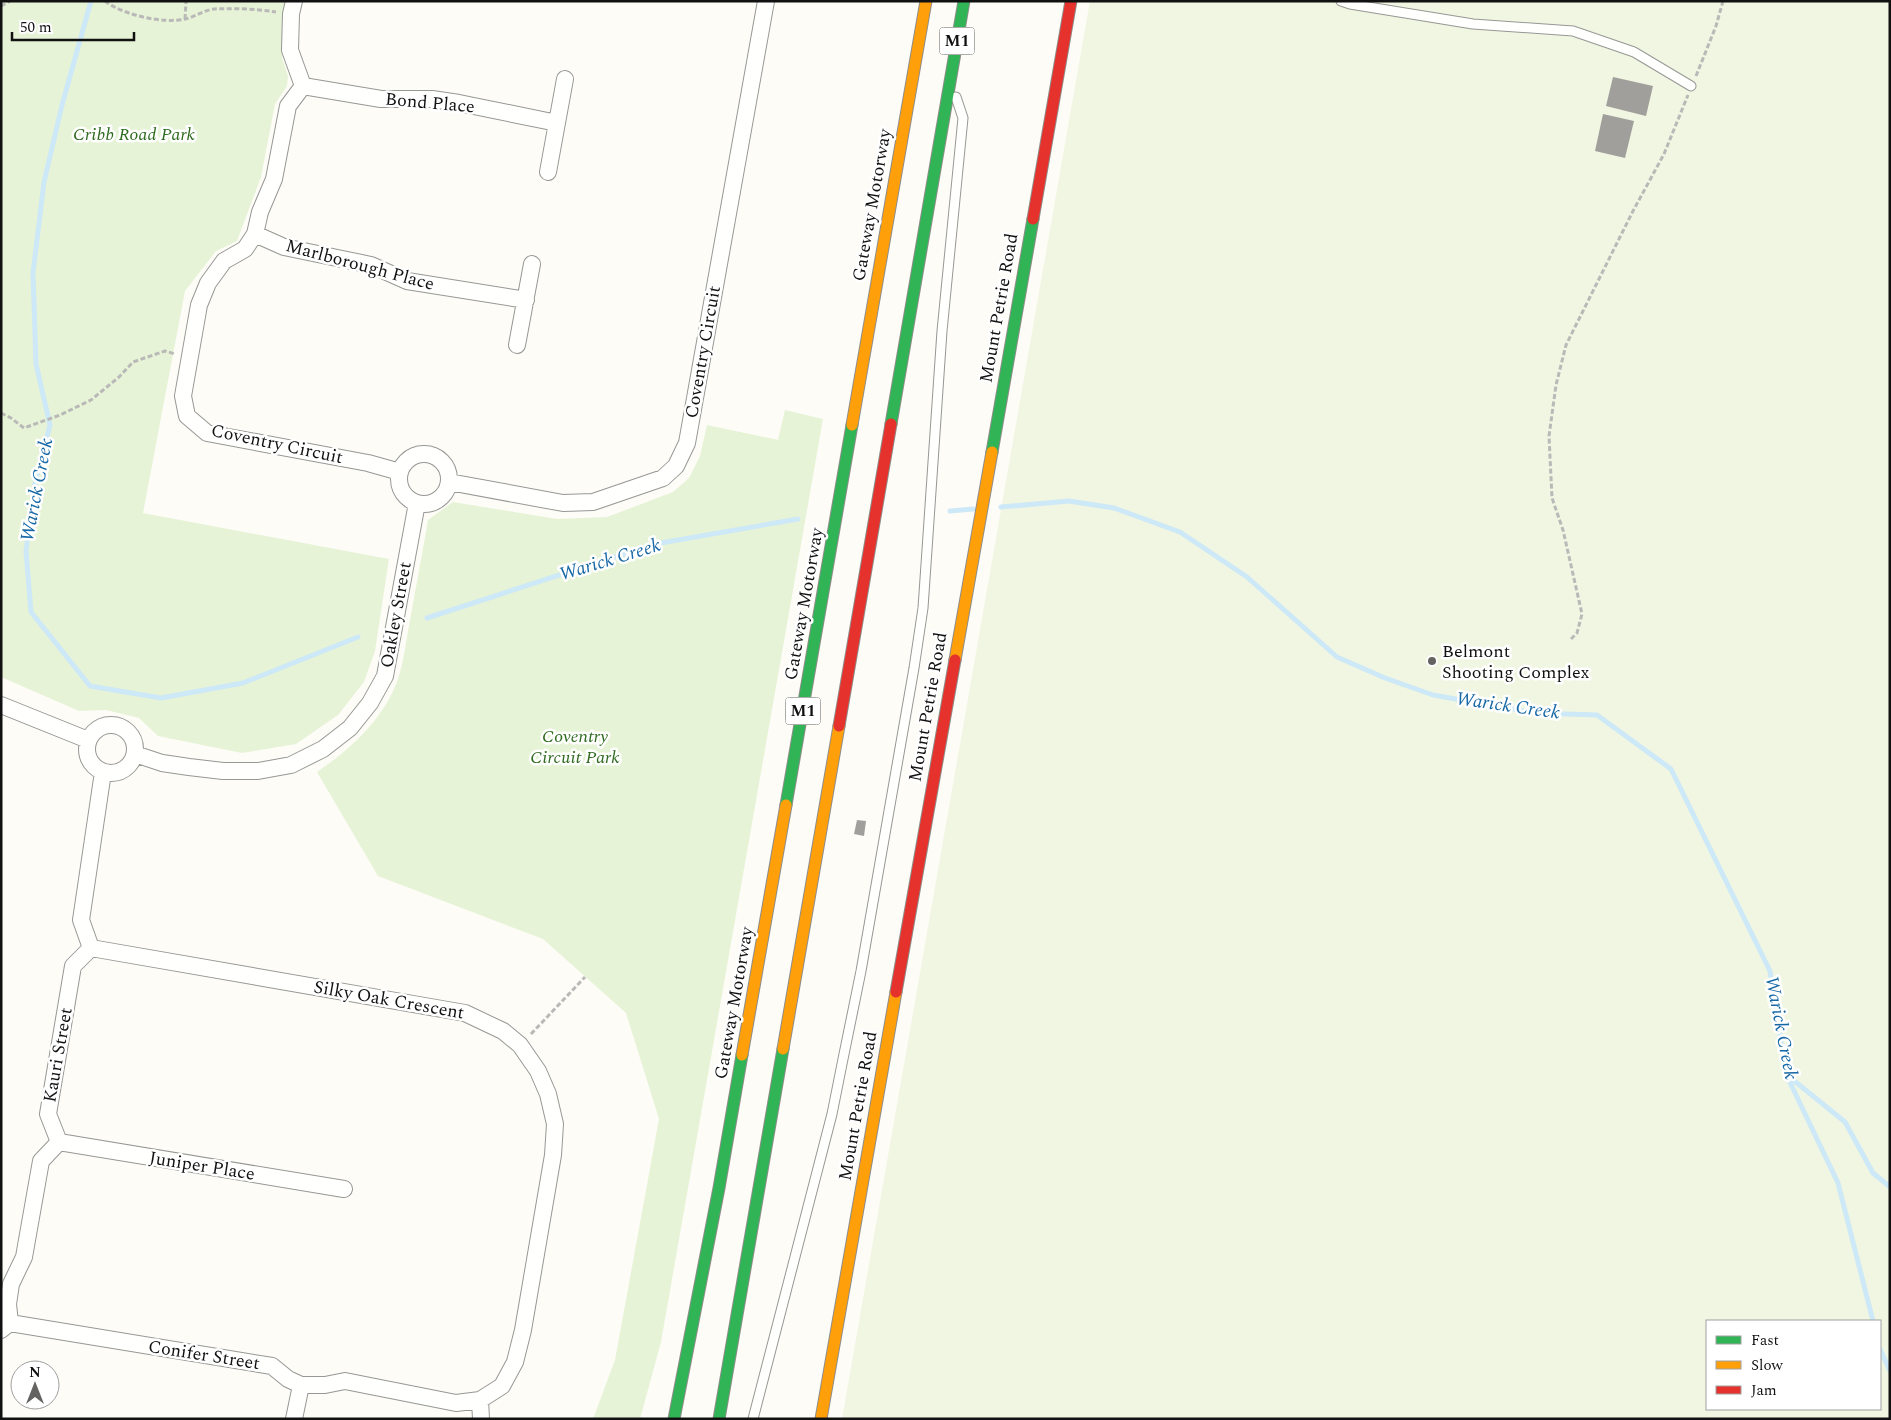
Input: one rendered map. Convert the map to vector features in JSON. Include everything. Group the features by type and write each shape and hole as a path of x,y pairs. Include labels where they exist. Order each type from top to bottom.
{"main road":[{"name":"Gateway Motorway","path":"674,1419 723,1168 926,1"},
{"name":"M1","path":"719,1419 964,1"},
{"name":"Mount Petrie Road","path":"821,1419 1071,1"}],"street":[{"name":"Coventry Circuit","path":"449,482 563,503 593,502 663,478 676,466 687,443 766,1"},
{"path":"293,8 290,50 302,86"},
{"path":"548,172 565,79"},
{"name":"Coventry Circuit","path":"302,86 288,106 274,179 260,212 255,234 245,248 224,261 208,282 199,305 183,396 187,416 207,432 368,463 400,472"},
{"name":"Bond Place","path":"302,86 381,99 432,99 557,122"},
{"name":"Marlborough Place","path":"255,234 284,247 372,265 407,281 526,300"},
{"path":"517,345 532,264"},
{"path":"420,454 438,458 445,465 449,473 446,493 438,500 428,504 417,503 408,498 402,491 399,482 400,472 404,464 420,454"},
{"name":"Oakley Street","path":"135,754 162,763 180,766 223,771 258,771 291,765 323,749 350,728 370,703 385,676 417,503"},
{"path":"1,705 88,740"},
{"path":"109,724 118,725 132,736 136,745 131,764 123,770 114,773 103,772 95,767 89,759 87,750 88,740 93,732 100,727 109,724"},
{"path":"91,948 81,920 103,772"},
{"name":"Silky Oak Crescent","path":"91,948 465,1012 503,1031 520,1046 538,1071 548,1094 555,1124 553,1155 523,1330 515,1362 502,1386 480,1400"},
{"name":"Kauri Street","path":"59,1142 48,1114 73,966 91,948"},
{"path":"6,1326 11,1284 24,1257 41,1161 59,1142"},
{"name":"Juniper Place","path":"59,1142 344,1189"},
{"name":"Conifer Street","path":"6,1326 272,1366 288,1379 301,1385"},
{"path":"294,1419 301,1385 325,1385 344,1381 456,1403 480,1400 481,1419"}],"lane":[{"path":"1341,1 1472,24 1573,31 1634,52 1691,86"},
{"path":"753,1419 832,1114 862,961 923,608 942,331 964,118 949,81"}],"path":[{"path":"1,6 10,1"},
{"path":"105,1 112,7 145,18 185,19 212,9 258,10 293,8"},
{"path":"185,19 186,1"},
{"path":"1571,639 1577,633 1582,614 1563,530 1552,498 1550,436 1556,385 1566,345 1633,211 1664,154 1716,26 1723,1"},
{"path":"1,413 24,428 44,422 91,400 119,377 133,362 165,351 190,358"},
{"path":"520,1046 585,977"}],"green space":[{"name":"Cribb Road Park","path":"1,1 286,1 282,58 288,76 287,86 275,104 261,177 237,241 216,251 185,291 143,513 389,559 375,651 364,682 338,715 296,744 242,753 158,736 139,718 106,710 79,711 1,677"},
{"name":"Belmont Shooting Complex","path":"1090,1 1890,1 1890,1419 842,1419"},
{"name":"Coventry Circuit Park","path":"785,410 823,419 661,1342 640,1419 593,1419 615,1360 659,1119 626,1013 543,939 378,876 317,772 340,755 371,725 380,714 394,689 400,674 428,520 453,502 557,519 607,517 673,492 689,478 700,456 707,425 778,440"}],"building":[{"path":"1613,77 1653,86 1646,116 1606,106"},
{"path":"1603,114 1634,121 1625,158 1595,151"},
{"path":"857,820 866,821 864,836 854,834"}],"waterway":[{"name":"Warick Creek","path":"91,1 62,105 44,182 33,273 36,364 50,425 35,483 26,551 31,612 90,686 161,698 243,683 358,637"},
{"name":"Warick Creek","path":"1001,507 1069,501 1114,508 1180,532 1247,577 1337,657 1385,678 1433,695 1534,713 1597,715 1671,769 1770,971 1786,1074 1838,1183 1873,1320"},
{"name":"Warick Creek","path":"950,511 973,509"},
{"name":"Warick Creek","path":"427,618 655,544 798,519"},
{"path":"1787,1075 1845,1122 1873,1173 1890,1187"},
{"name":"Warick Creek","path":"1881,1351 1890,1371"}],"traffic: fast":[{"path":"891,424 964,1"},
{"path":"992,452 1033,219"},
{"path":"786,805 852,425"},
{"path":"719,1419 783,1049"},
{"path":"674,1419 719,1188 742,1055"}],"traffic: slow":[{"path":"852,425 926,1"},
{"path":"955,660 992,452"},
{"path":"783,1049 839,726"},
{"path":"742,1055 786,805"},
{"path":"821,1419 896,992"}],"traffic: jam":[{"path":"1033,219 1071,1"},
{"path":"839,726 891,424"},
{"path":"896,992 955,660"}],"place":[{"name":"Belmont Shooting Complex","path":"1432,661"}]}
